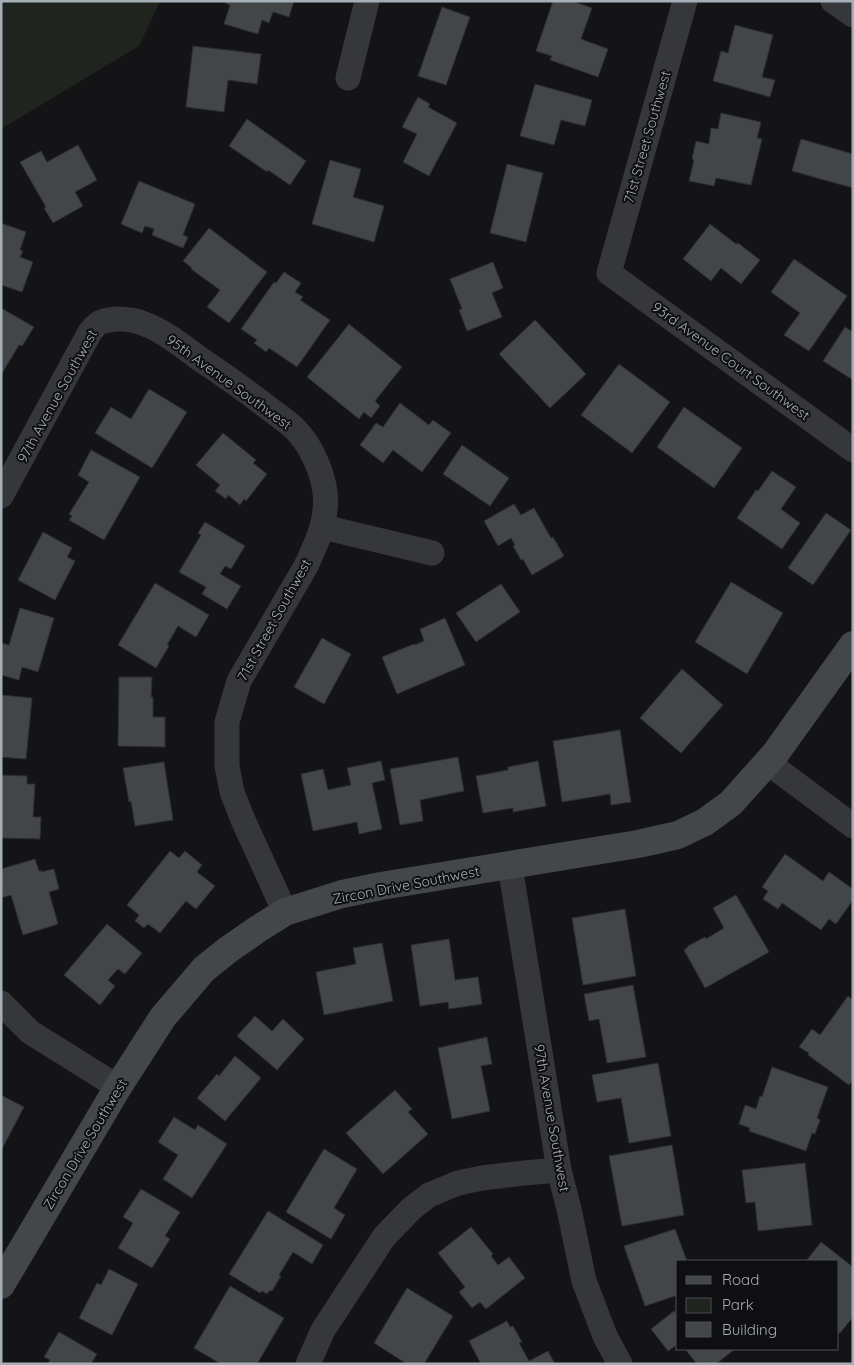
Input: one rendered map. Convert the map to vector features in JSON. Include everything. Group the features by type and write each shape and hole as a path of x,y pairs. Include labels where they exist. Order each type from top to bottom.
{"street":[{"path":"348,78 367,1"},
{"name":"71st Street Southwest","path":"609,273 685,1"},
{"path":"833,1 853,15"},
{"name":"93rd Avenue Court Southwest","path":"609,273 853,450"},
{"name":"95th Avenue Southwest","path":"99,323 110,320 129,320 142,323 163,334 251,394 294,428 304,440 324,484 326,510 322,527"},
{"name":"97th Avenue Southwest","path":"1,496 90,332 99,323"},
{"path":"322,527 432,553"},
{"name":"71st Street Southwest","path":"285,912 232,792 227,766 227,722 239,681 306,566 316,546 322,527"},
{"name":"Zircon Drive Southwest","path":"1,1285 118,1087 163,1017 204,969 229,949 285,912 342,894 678,836 705,822 731,803 746,788 766,762 775,754 853,645"},
{"path":"766,762 853,826"},
{"name":"97th Avenue Southwest","path":"510,866 559,1170 584,1281 604,1336 620,1364"},
{"path":"1,1003 30,1032 118,1087"},
{"path":"308,1364 323,1330 384,1237 411,1209 429,1195 458,1183 482,1178 524,1172 559,1170"}],"green space":[{"path":"1,1 160,1 139,46 1,129"}],"building":[{"path":"225,1 294,1 289,17 273,12 269,23 262,20 258,34 224,24 230,5 225,3"},
{"path":"553,1 572,1 592,8 581,39 608,49 598,77 550,60 552,56 536,51"},
{"path":"442,7 470,17 446,85 418,76"},
{"path":"735,25 773,35 762,77 775,80 770,97 713,81 721,51 728,53"},
{"path":"193,46 261,54 257,84 228,80 224,112 186,107"},
{"path":"535,84 592,100 585,126 561,120 554,145 520,136"},
{"path":"418,97 430,104 428,107 457,123 429,176 403,162 417,134 402,127"},
{"path":"721,113 761,122 757,138 762,139 751,185 716,178 714,186 689,181 696,141 709,144 711,128 718,129"},
{"path":"247,119 306,161 290,185 229,146"},
{"path":"801,139 853,154 853,188 792,171"},
{"path":"78,145 97,180 75,192 83,206 53,223 20,162 41,151 47,162"},
{"path":"330,160 361,169 353,197 384,206 374,242 312,224"},
{"path":"507,164 543,173 526,242 490,233"},
{"path":"139,181 195,204 183,235 188,237 183,248 152,235 154,229 145,226 142,233 121,224"},
{"path":"1,223 26,232 20,250 23,251 20,257 33,262 22,292 1,285"},
{"path":"710,224 760,260 741,284 721,268 711,281 683,259"},
{"path":"209,228 267,272 229,323 207,307 220,290 183,261"},
{"path":"794,259 847,296 809,351 784,335 800,313 771,292"},
{"path":"493,262 503,288 492,293 502,317 467,331 459,310 462,309 450,279"},
{"path":"284,272 301,283 295,292 303,297 300,300 330,320 297,367 269,348 266,352 254,343 257,340 241,329 274,282 276,283"},
{"path":"1,308 34,327 22,346 19,345 1,375"},
{"path":"535,320 586,374 550,408 499,354"},
{"path":"349,324 402,367 375,401 380,406 371,418 364,412 359,419 307,377"},
{"path":"845,327 853,332 853,380 823,361"},
{"path":"619,364 670,402 632,453 581,415"},
{"path":"149,389 187,412 152,468 95,433 111,407 131,419"},
{"path":"400,403 429,425 433,420 451,433 422,472 393,450 383,463 360,445 376,423 383,427"},
{"path":"684,407 742,448 714,488 657,447"},
{"path":"223,433 256,460 253,463 267,474 246,501 244,499 240,505 228,495 226,499 215,491 220,485 196,465"},
{"path":"462,445 509,478 490,506 443,474"},
{"path":"91,450 140,477 104,540 69,520 72,516 69,514 89,482 78,475"},
{"path":"772,471 796,487 781,509 800,523 782,549 737,518"},
{"path":"514,504 521,515 534,508 564,556 532,575 513,546 515,545 511,538 498,546 484,521"},
{"path":"826,513 851,530 813,585 788,568"},
{"path":"205,522 245,546 231,569 225,566 220,574 241,586 227,609 202,594 206,587 179,572 201,535 198,533"},
{"path":"43,532 72,548 67,557 75,561 55,600 18,580"},
{"path":"731,582 783,613 747,674 695,642"},
{"path":"155,583 209,615 196,637 178,626 156,668 118,645"},
{"path":"501,584 520,612 476,642 456,613"},
{"path":"20,608 54,618 38,672 22,667 19,680 1,675 1,643 9,645"},
{"path":"445,618 465,665 397,694 382,657 424,641 420,629"},
{"path":"322,638 351,654 324,704 294,687"},
{"path":"682,669 723,705 681,753 640,718"},
{"path":"119,677 152,677 153,717 165,717 165,747 118,746"},
{"path":"1,695 32,698 26,759 1,757"},
{"path":"620,730 631,802 611,805 610,794 562,802 553,741"},
{"path":"458,757 464,791 420,800 423,821 400,825 390,769"},
{"path":"381,761 385,780 372,783 382,829 359,834 357,822 313,831 301,774 323,769 328,790 351,785 347,768"},
{"path":"538,761 546,806 513,812 513,808 483,813 476,776 508,770 508,767"},
{"path":"164,762 173,820 135,826 123,768"},
{"path":"1,775 27,776 27,784 35,784 33,817 41,817 40,839 1,838"},
{"path":"170,851 179,858 185,851 202,865 197,872 215,886 196,909 186,901 160,933 148,924 144,928 135,921 139,915 127,905"},
{"path":"785,854 823,881 829,872 853,889 853,900 836,924 829,919 821,930 782,903 778,909 763,899 768,891 762,887"},
{"path":"35,859 39,871 54,869 59,889 49,892 58,924 23,935 11,895 1,898 1,869"},
{"path":"736,895 769,952 705,988 684,950 688,946 705,937 706,939 724,928 713,908"},
{"path":"625,909 636,976 583,985 572,918"},
{"path":"107,924 142,953 125,974 118,969 108,980 115,986 100,1005 64,975"},
{"path":"449,939 455,980 478,977 482,1004 449,1009 448,1002 420,1006 411,945"},
{"path":"382,943 393,1001 324,1015 316,972 356,964 353,948"},
{"path":"633,985 646,1057 607,1063 599,1019 589,1021 584,994"},
{"path":"848,996 853,1000 853,1080 849,1085 799,1047 812,1029 820,1035"},
{"path":"255,1016 272,1031 283,1019 304,1039 277,1070 237,1036"},
{"path":"487,1037 492,1064 481,1066 490,1111 452,1119 438,1048"},
{"path":"235,1056 261,1078 225,1121 197,1098 217,1074 219,1076"},
{"path":"658,1063 671,1136 629,1143 621,1098 597,1102 592,1075"},
{"path":"772,1067 828,1087 817,1118 820,1120 815,1134 812,1133 806,1151 749,1131 750,1128 739,1124 745,1105 756,1109"},
{"path":"395,1090 412,1109 408,1112 428,1134 383,1174 346,1133"},
{"path":"1,1095 24,1107 2,1149 1,1149"},
{"path":"174,1117 195,1130 198,1125 227,1144 192,1198 163,1179 178,1155 158,1142"},
{"path":"672,1145 684,1215 622,1226 609,1156"},
{"path":"324,1149 357,1169 334,1208 345,1215 331,1239 286,1212"},
{"path":"805,1163 812,1225 758,1231 755,1202 746,1203 742,1170"},
{"path":"141,1189 180,1212 165,1236 170,1239 152,1268 118,1248 133,1223 123,1217"},
{"path":"268,1211 323,1245 312,1264 293,1252 272,1291 270,1290 267,1294 262,1291 260,1293 229,1274"},
{"path":"471,1227 493,1254 491,1256 498,1265 509,1257 525,1278 486,1309 480,1302 472,1308 459,1292 465,1287 438,1253"},
{"path":"675,1229 687,1260 676,1260 676,1296 645,1306 624,1246"},
{"path":"821,1242 853,1267 853,1317 840,1333 839,1260 807,1260"},
{"path":"109,1269 138,1284 112,1335 79,1318 97,1283 101,1285"},
{"path":"230,1286 284,1318 257,1364 221,1364 194,1348"},
{"path":"407,1288 453,1316 424,1364 407,1364 374,1343"},
{"path":"674,1311 676,1314 676,1345 668,1351 651,1329"},
{"path":"507,1321 510,1327 513,1326 522,1342 519,1343 529,1361 548,1351 555,1364 481,1364 469,1341"},
{"path":"59,1332 97,1354 91,1364 47,1364 50,1360 44,1357"},
{"path":"686,1350 734,1350 716,1364 697,1364"}]}
